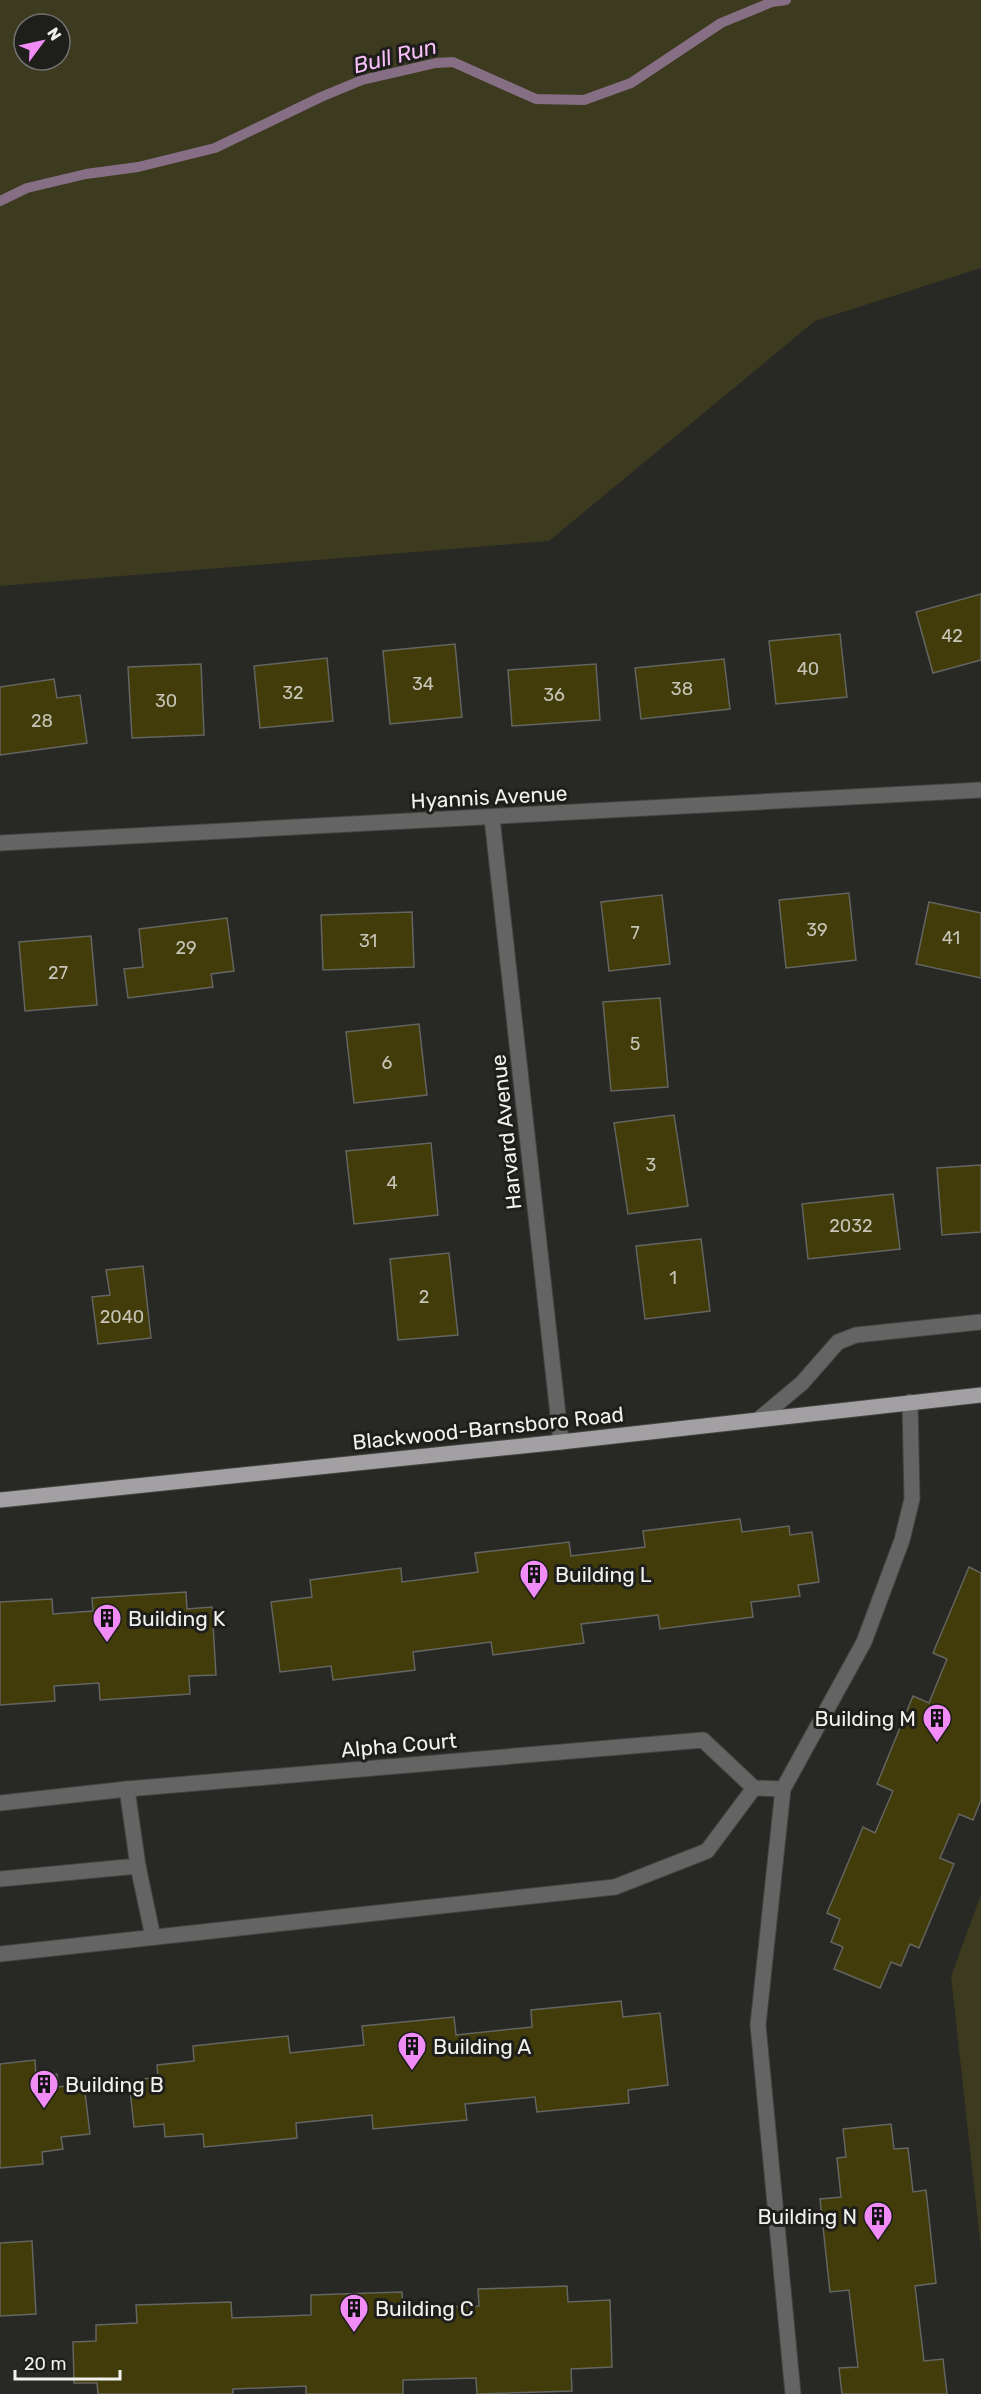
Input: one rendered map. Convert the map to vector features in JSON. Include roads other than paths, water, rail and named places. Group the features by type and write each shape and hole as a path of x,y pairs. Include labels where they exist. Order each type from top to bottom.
{"main road":[{"name":"Blackwood-Barnsboro Road","path":"0,1500 561,1442 981,1395"}],"street":[{"name":"Hyannis Avenue","path":"0,843 981,790"},
{"name":"Harvard Avenue","path":"492,818 561,1442"},
{"path":"759,1419 802,1383 838,1342 856,1335 981,1322"},
{"path":"793,2394 758,2025 783,1789 864,1642 902,1539 912,1499 910,1402"},
{"name":"Alpha Court","path":"0,1803 703,1740 754,1788"},
{"path":"0,1954 615,1887 706,1851 754,1788 783,1789"},
{"path":"127,1790 138,1866 153,1937"},
{"path":"0,1879 138,1866"}],"waterway":[{"name":"Bull Run","path":"0,201 27,188 86,174 138,167 215,148 362,80 436,63 453,62 536,99 584,100 631,83 721,23 772,2 786,0"}],"place":[{"name":"Building L","path":"534,1600"},
{"name":"Building K","path":"107,1644"},
{"name":"Building M","path":"937,1744"},
{"name":"Building A","path":"412,2072"},
{"name":"Building B","path":"44,2110"},
{"name":"Building N","path":"878,2242"},
{"name":"Building C","path":"354,2334"}]}
